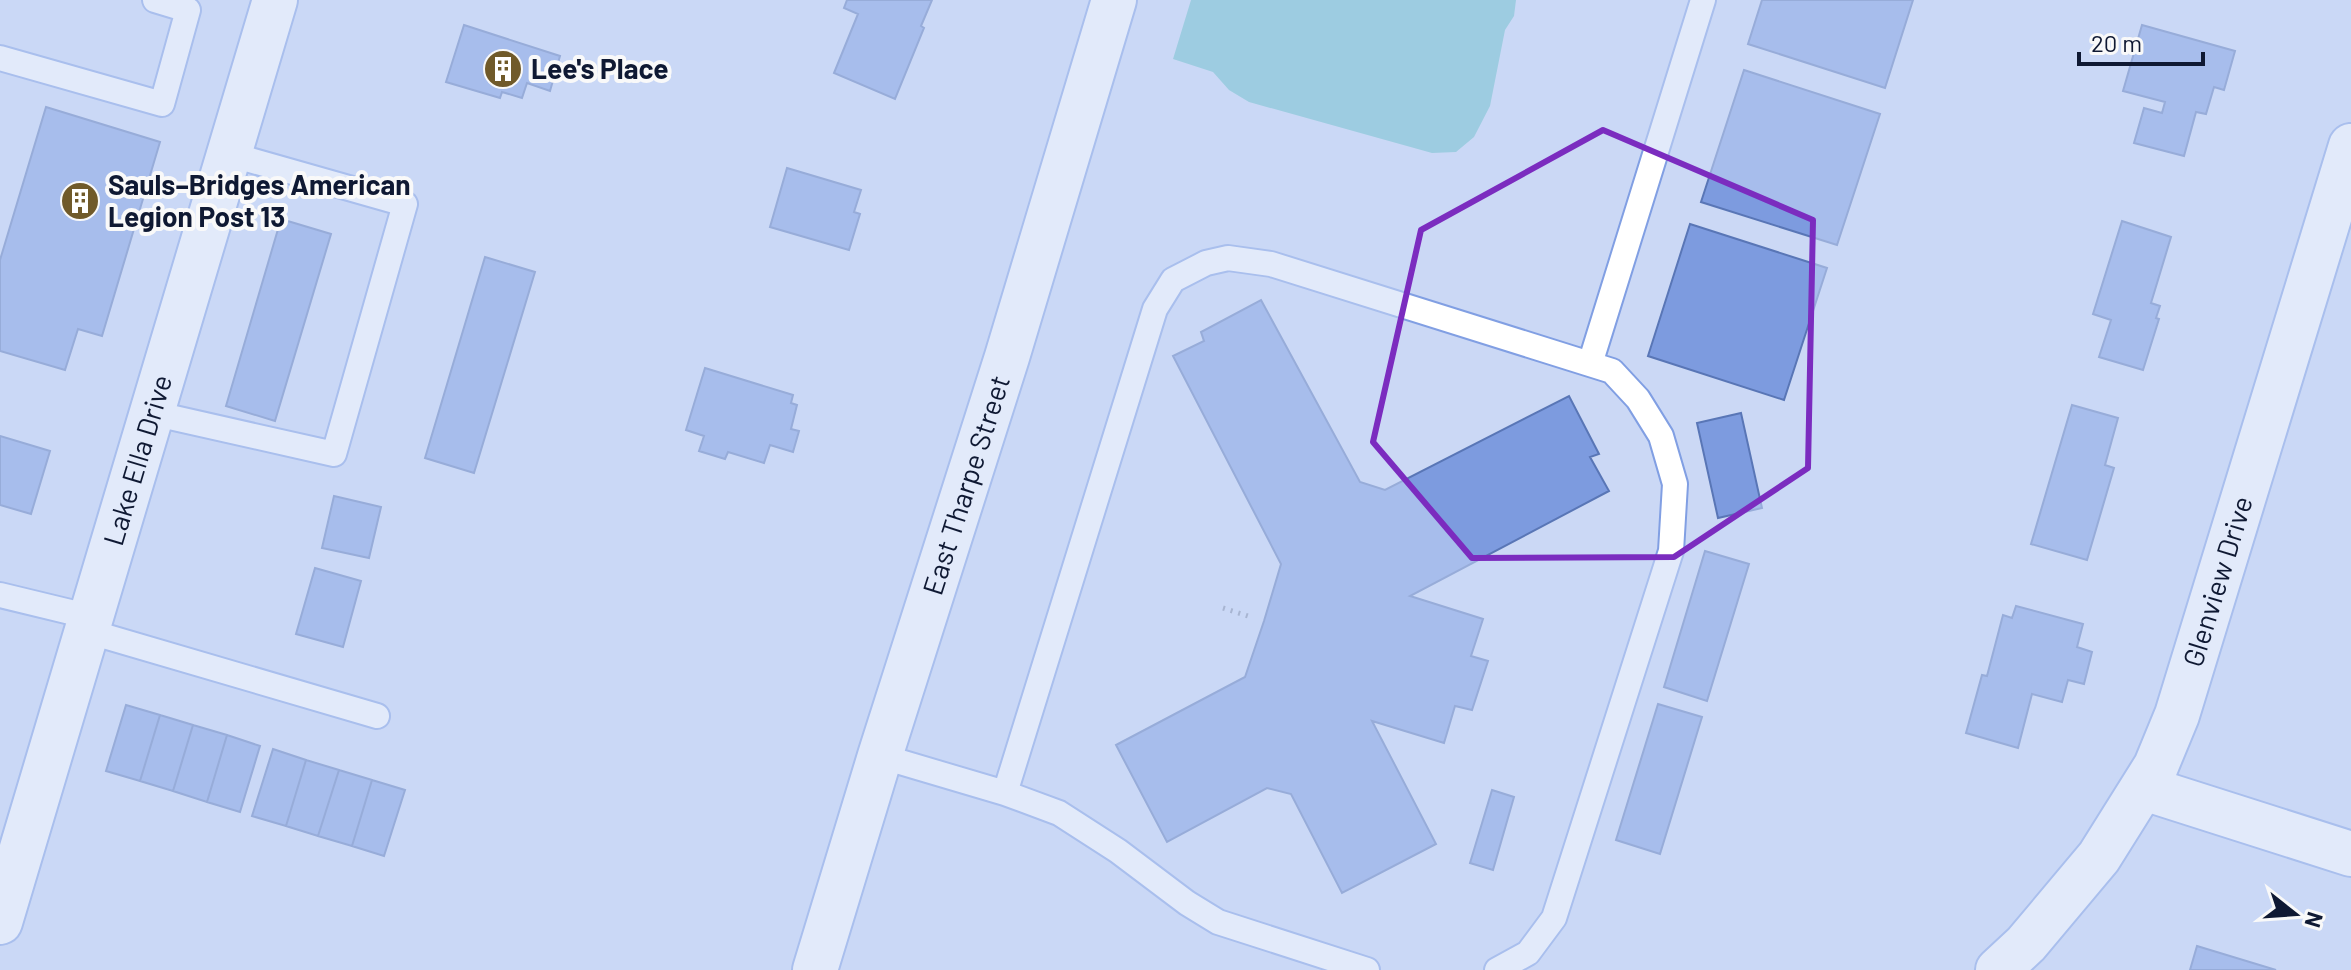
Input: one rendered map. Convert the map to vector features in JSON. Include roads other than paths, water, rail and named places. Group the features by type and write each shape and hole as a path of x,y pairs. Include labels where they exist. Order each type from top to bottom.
{"street":[{"name":"Lake Ella Drive","path":"0,922 275,0"},
{"name":"East Tharpe Street","path":"815,970 1007,357 1114,0"},
{"name":"Glenview Drive","path":"1998,970 2026,944 2099,857 2156,766 2177,715 2351,146"},
{"path":"2144,788 2351,854"}],"lane":[{"path":"0,58 162,104 188,10 155,0"},
{"path":"1590,364 1703,0"},
{"path":"152,413 334,454 405,204 229,154"},
{"path":"1005,793 1155,309 1173,280 1206,263 1228,258 1271,264 1612,371 1638,399 1661,436 1675,484 1671,551 1554,918 1528,953 1497,970"},
{"path":"0,595 377,716"},
{"path":"880,756 1005,793 1059,813 1218,922 1367,970"}],"place":[{"name":"Lee's Place","path":"503,69"},
{"name":"Sauls–Bridges American Legion Post 13","path":"80,201"}]}
